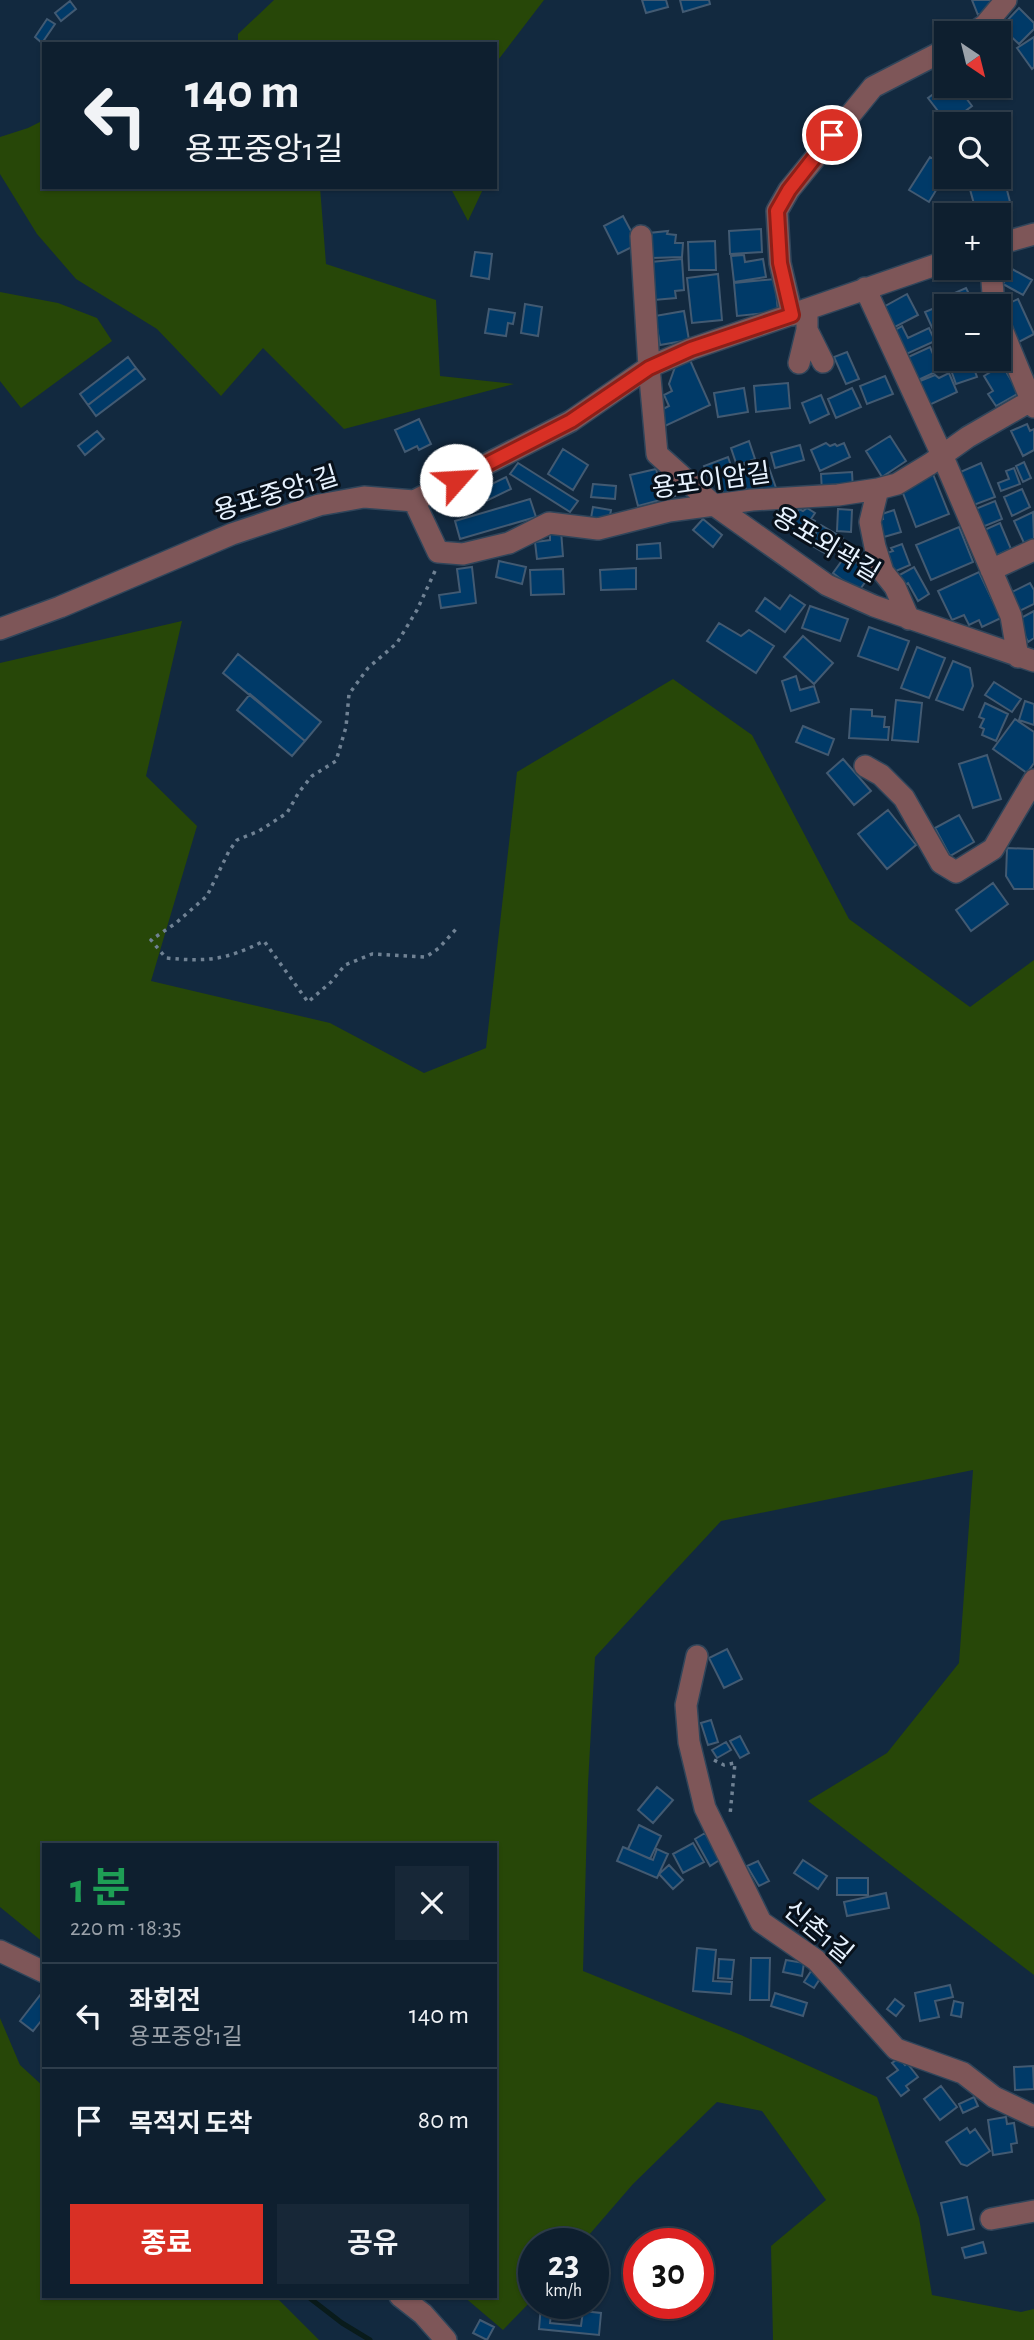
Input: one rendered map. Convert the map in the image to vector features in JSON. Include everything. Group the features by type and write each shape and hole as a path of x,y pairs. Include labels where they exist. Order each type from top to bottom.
{"street":[{"path":"988,21 1006,0"},
{"path":"823,362 780,263 777,211 789,190 873,87 934,56"},
{"path":"1011,241 1034,234"},
{"path":"641,236 649,368"},
{"path":"438,552 414,500 571,421 649,368 691,349 802,318 865,288 934,265"},
{"path":"865,288 942,455 1011,616 1026,659"},
{"path":"799,363 802,318"},
{"name":"용포이암길","path":"438,552 463,554 509,543 549,523 598,529 669,511 752,500 838,495 897,484 1033,402 1011,350"},
{"name":"용포외곽길","path":"649,368 657,454 714,505 827,584 874,606 1026,659"},
{"name":"용포외곽길","path":"878,489 870,522 874,547 883,572 895,587 909,619"},
{"name":"용포중앙1길","path":"0,629 60,607 233,534 319,505 364,497 414,500"},
{"path":"991,570 1034,550"},
{"path":"865,766 881,775 904,798 941,863 956,872 993,849 1034,780"},
{"name":"신촌1길","path":"697,1656 685,1705 689,1742 705,1808 761,1922 816,1960 896,2049 963,2073 994,2097 1034,2116"},
{"path":"0,1951 42,1971"},
{"path":"991,2219 1034,2211"},
{"path":"403,2298 423,2314 446,2340"}],"path":[{"path":"438,552 435,572 397,643 368,668 349,694 346,727 336,761 312,776 299,792 288,813 259,831 237,840 206,896 176,923 151,940 166,958 200,961 237,955 264,942 308,1002 331,982 345,965 372,954 426,957 439,948 457,928"},
{"path":"714,1760 724,1765 735,1763 730,1825 723,1844"}],"green space":[{"path":"274,0 544,0 497,61 497,42 238,42 238,34"},
{"path":"42,121 42,189 320,189 326,264 436,300 440,376 514,384 344,429 263,348 221,396 157,329 76,279 37,234 0,174 0,137"},
{"path":"451,189 483,189 468,221"},
{"path":"0,292 58,303 97,318 112,341 21,408 0,381"},
{"path":"182,621 146,776 197,826 151,981 330,1023 424,1073 486,1048 517,772 673,679 752,735 849,919 970,1007 1034,960 1034,1975 808,1801 887,1753 959,1663 973,1470 721,1521 595,1657 588,1784 583,1971 741,2035 877,2097 919,2218 932,2295 1021,2312 1034,2309 1034,2340 773,2340 771,2246 826,2200 762,2111 717,2102 633,2184 595,2228 518,2228 518,2315 503,2330 465,2298 497,2298 497,1843 42,1843 42,1941 0,1907 0,663"},
{"path":"0,2018 20,2065 42,2085 42,2298 277,2298 319,2340 0,2340"}],"building":[{"path":"642,0 666,0 668,7 646,13"},
{"path":"680,0 709,0 710,4 683,12"},
{"path":"972,0 997,0 998,4 978,15"},
{"path":"70,1 76,9 61,21 55,13"},
{"path":"1019,8 1034,23 1034,29 1019,44 1012,37 1012,21 1007,21"},
{"path":"47,19 55,24 42,43 35,37"},
{"path":"1034,37 1034,67 1032,69 1017,48"},
{"path":"934,94 934,98 966,98 972,106 964,112 939,112 928,98"},
{"path":"930,157 934,159 934,189 937,189 929,202 909,190"},
{"path":"970,189 1007,189 1010,203 974,203"},
{"path":"623,216 638,244 618,254 604,226"},
{"path":"761,229 762,252 730,254 729,231"},
{"path":"668,231 667,234 676,235 675,243 683,243 682,257 652,258 649,233"},
{"path":"715,241 716,270 689,270 688,242"},
{"path":"475,252 492,254 489,279 471,276"},
{"path":"744,255 745,262 763,259 766,277 734,282 731,256"},
{"path":"682,259 684,290 675,291 676,298 654,300 651,262"},
{"path":"1011,271 1032,280 1023,295 1003,284 1005,280 1011,280"},
{"path":"718,274 722,320 692,323 687,278"},
{"path":"775,279 778,312 737,316 734,283"},
{"path":"966,288 969,294 952,294"},
{"path":"907,294 918,315 891,329 880,309"},
{"path":"1018,299 1034,334 1015,344 1011,335 1011,302"},
{"path":"525,304 542,307 538,336 521,333"},
{"path":"934,308 934,332 925,312"},
{"path":"489,309 515,313 513,324 508,323 506,336 485,333"},
{"path":"684,311 689,340 660,345 655,316"},
{"path":"902,326 908,338 929,328 934,341 902,356 891,332"},
{"path":"930,347 934,356 934,371 938,371 916,381 906,358"},
{"path":"847,352 859,379 846,384 834,357"},
{"path":"128,357 136,368 88,405 80,394"},
{"path":"690,360 710,405 665,426 659,411 669,406 664,395 672,391 669,384 675,367"},
{"path":"136,368 145,379 96,416 88,405"},
{"path":"951,371 975,371 977,377 956,384"},
{"path":"992,371 1006,371 1019,393 996,406 988,394 993,391 984,376"},
{"path":"949,373 957,392 925,407 915,383"},
{"path":"885,376 893,394 867,404 860,386"},
{"path":"788,383 790,408 756,412 754,386"},
{"path":"744,388 748,412 718,417 714,393"},
{"path":"852,388 861,407 836,418 828,399"},
{"path":"821,395 829,414 810,423 802,403"},
{"path":"419,419 431,444 419,450 417,446 405,452 395,430"},
{"path":"1027,424 1030,431 1034,429 1034,450 1023,456 1011,431"},
{"path":"97,431 104,439 85,455 78,446"},
{"path":"890,436 906,461 882,477 866,451"},
{"path":"749,441 755,459 737,466 731,448"},
{"path":"826,443 837,446 844,443 850,457 820,471 811,450"},
{"path":"800,445 804,460 775,468 771,453"},
{"path":"563,449 588,465 573,490 548,474"},
{"path":"728,457 740,491 725,497 719,481 711,484 704,466"},
{"path":"757,461 760,471 769,468 776,488 749,498 738,467"},
{"path":"1024,462 1031,478 1023,482 1016,466"},
{"path":"518,463 578,501 570,512 510,474"},
{"path":"981,463 995,497 971,506 958,473"},
{"path":"1014,468 1020,484 1001,491 998,483 1009,479 1006,471"},
{"path":"656,469 660,483 670,480 675,496 638,506 630,475"},
{"path":"852,472 853,490 822,492 821,474"},
{"path":"933,474 949,514 916,527 901,488"},
{"path":"506,477 511,489 472,508 467,496"},
{"path":"593,484 616,486 615,499 591,497"},
{"path":"1022,489 1030,507 1012,516 1004,497"},
{"path":"530,499 536,517 460,539 455,521"},
{"path":"995,501 1002,519 980,528 973,510"},
{"path":"593,507 611,510 609,521 591,518"},
{"path":"786,508 796,514 799,509 803,511 807,508 815,513 811,519 815,521 805,540 777,524"},
{"path":"838,509 852,510 851,532 837,531"},
{"path":"894,510 901,532 877,539 873,522 883,519 882,514"},
{"path":"1033,512 1034,539 1024,543 1014,521"},
{"path":"703,519 722,535 713,547 693,530"},
{"path":"1000,523 1011,549 993,557 982,531"},
{"path":"821,525 843,538 831,557 809,544"},
{"path":"959,527 973,562 931,580 916,545"},
{"path":"561,531 563,556 537,559 535,542 550,540 550,532"},
{"path":"660,543 661,558 637,559 637,545"},
{"path":"902,544 910,565 889,574 881,555"},
{"path":"846,555 871,574 858,592 833,573"},
{"path":"499,561 526,567 522,584 496,577"},
{"path":"472,567 476,603 441,608 439,595 460,592 457,569"},
{"path":"914,567 929,594 918,601 908,583 899,588 894,578"},
{"path":"636,568 636,589 601,590 600,570"},
{"path":"563,569 564,594 531,595 530,570"},
{"path":"979,572 1001,618 982,627 979,620 969,625 964,615 952,620 938,591"},
{"path":"1030,583 1034,590 1034,604 1015,613 1006,595"},
{"path":"790,595 805,605 785,632 756,611 765,598 780,609"},
{"path":"810,606 848,619 840,641 802,628"},
{"path":"1034,611 1034,638 1028,642 1017,620"},
{"path":"719,623 741,636 749,630 774,646 756,673 707,641"},
{"path":"869,627 909,641 898,670 858,656"},
{"path":"803,636 833,663 814,684 784,657"},
{"path":"917,647 945,658 929,698 901,688"},
{"path":"238,654 321,722 305,741 223,673"},
{"path":"953,661 970,668 973,686 963,710 936,700"},
{"path":"796,676 800,690 814,686 819,702 791,711 782,681"},
{"path":"994,682 1021,699 1012,712 985,695"},
{"path":"250,694 305,741 292,756 237,710"},
{"path":"896,700 922,703 918,742 892,740"},
{"path":"1025,701 1034,704 1034,725 1019,720"},
{"path":"985,703 1008,714 996,741 982,735 984,729 980,727 984,719 979,717"},
{"path":"851,709 872,710 872,716 885,717 884,727 889,727 888,740 849,738"},
{"path":"1015,719 1034,732 1034,763 1027,773 993,749"},
{"path":"803,726 834,739 828,755 796,742"},
{"path":"987,755 1001,799 973,808 959,764"},
{"path":"843,759 871,791 854,805 827,773"},
{"path":"888,810 916,845 887,869 858,834"},
{"path":"959,815 974,842 950,856 935,828"},
{"path":"1007,848 1034,849 1034,889 1014,889 1006,876"},
{"path":"993,883 1008,904 971,931 956,910"},
{"path":"727,1649 742,1679 724,1688 709,1658"},
{"path":"711,1720 718,1742 708,1745 701,1723"},
{"path":"740,1736 749,1753 740,1758 730,1741"},
{"path":"726,1742 731,1750 717,1758 712,1750"},
{"path":"657,1787 673,1800 653,1823 638,1810"},
{"path":"639,1825 661,1836 650,1859 628,1849"},
{"path":"705,1833 721,1859 710,1866 695,1839"},
{"path":"693,1843 704,1862 683,1873 673,1854"},
{"path":"623,1847 653,1860 657,1849 668,1854 657,1878 617,1861"},
{"path":"803,1860 827,1876 818,1889 794,1873"},
{"path":"758,1861 769,1881 759,1886 747,1866"},
{"path":"669,1865 683,1880 673,1889 659,1874"},
{"path":"837,1878 868,1878 868,1895 837,1895"},
{"path":"886,1893 889,1908 847,1916 844,1902"},
{"path":"697,1948 716,1950 713,1981 732,1982 731,1994 693,1991"},
{"path":"751,1958 770,1958 769,2000 750,2000"},
{"path":"719,1959 734,1960 732,1979 718,1978"},
{"path":"786,1960 804,1963 802,1976 783,1972"},
{"path":"811,1971 821,1977 814,1988 804,1982"},
{"path":"950,1985 953,1997 935,2001 939,2017 920,2021 915,1993"},
{"path":"775,1993 807,2003 803,2016 771,2006"},
{"path":"42,1994 42,2022 33,2031 20,2021"},
{"path":"895,1999 904,2006 896,2016 887,2009"},
{"path":"954,2001 963,2003 961,2017 951,2015"},
{"path":"899,2058 905,2065 907,2063 918,2077 906,2086 909,2090 901,2096 887,2078 898,2070 892,2063"},
{"path":"1033,2066 1034,2089 1015,2090 1014,2067"},
{"path":"941,2086 957,2107 940,2120 924,2099"},
{"path":"974,2097 978,2106 963,2113 959,2104"},
{"path":"1006,2117 1007,2124 1014,2123 1017,2143 1011,2144 1012,2152 993,2155 988,2120"},
{"path":"967,2128 970,2133 975,2129 990,2151 967,2166 961,2164 946,2142"},
{"path":"967,2197 974,2229 948,2235 941,2203"},
{"path":"983,2242 986,2253 965,2258 962,2248"},
{"path":"540,2319 550,2319 550,2323 581,2326 582,2319 600,2319 599,2335 539,2329"},
{"path":"480,2320 494,2327 487,2340 473,2333"}],"waterway":[{"path":"310,2298 370,2340"}],"route":[{"path":"456,480 571,421 649,368 691,349 792,315 780,263 777,211 789,190 832,135"}]}
